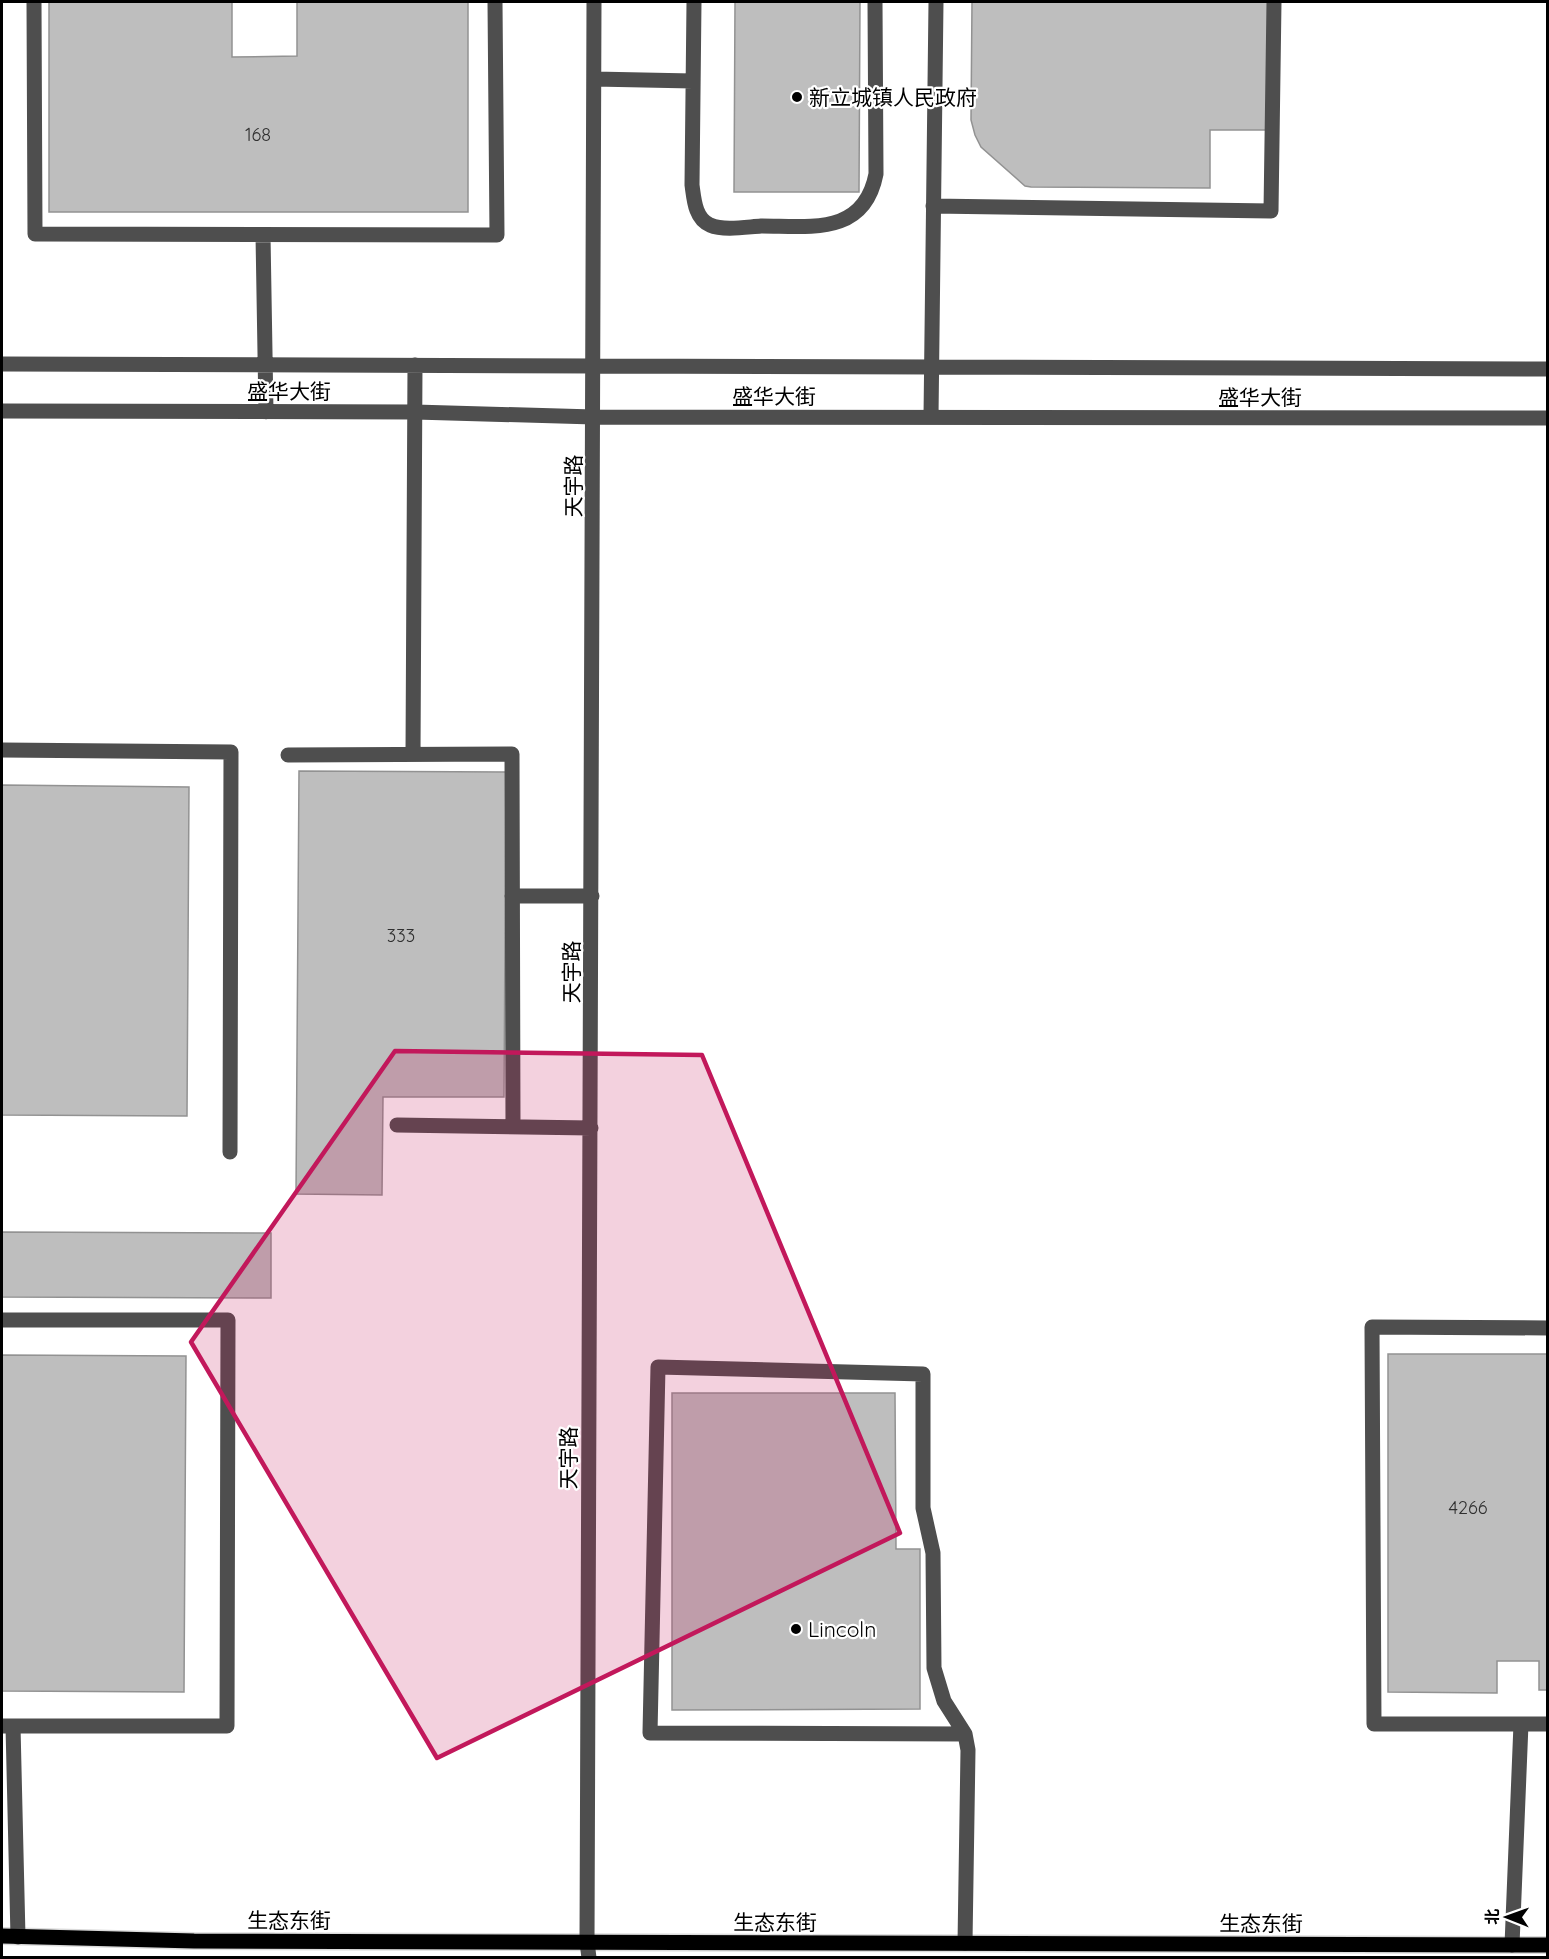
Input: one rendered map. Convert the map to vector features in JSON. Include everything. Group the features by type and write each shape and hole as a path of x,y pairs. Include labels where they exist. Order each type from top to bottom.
{"main road":[{"name":"生态东街","path":"2,1936 588,1950 965,1943 1548,1945"}],"street":[{"path":"34,2 36,234 496,235 495,2"},
{"name":"天宇路","path":"582,1958 588,1950 594,2"},
{"path":"694,2 692,185 699,216 710,225 727,227 824,226 852,216 864,205 873,189 876,174 875,2"},
{"path":"931,417 936,2"},
{"path":"933,206 1271,211 1274,2"},
{"path":"594,79 693,81"},
{"path":"263,235 266,412"},
{"name":"盛华大街","path":"2,364 1548,369"},
{"path":"413,754 415,364"},
{"name":"盛华大街","path":"2,411 415,412 594,417 1548,418"},
{"path":"2,750 231,752 230,1152"},
{"path":"288,755 512,754 513,1127"},
{"path":"512,896 592,896"},
{"path":"397,1125 591,1128"},
{"path":"2,1320 228,1320 228,1726 7,1726 18,1936"},
{"path":"1548,1328 1372,1327 1374,1724 1548,1724"},
{"path":"965,1734 650,1733 658,1367 923,1374 923,1508 933,1553 934,1668 944,1701 965,1734 968,1750 965,1943"},
{"path":"1512,1945 1521,1724"}],"highlighted area":[{"path":"395,1051 702,1055 900,1533 437,1758 191,1342"}],"building":[{"path":"49,2 232,2 232,57 297,56 297,2 468,2 468,212 49,212"},
{"name":"新立城镇人民政府","path":"735,2 860,2 859,192 734,192"},
{"path":"972,2 1268,2 1267,130 1210,130 1210,188 1025,186 981,147 975,135 971,120"},
{"path":"299,771 506,772 504,1097 383,1097 382,1195 296,1194"},
{"path":"2,785 189,787 187,1116 2,1115"},
{"path":"2,1232 271,1233 271,1298 2,1297"},
{"path":"1388,1354 1548,1354 1548,1690 1539,1690 1539,1661 1497,1661 1497,1693 1388,1692"},
{"path":"2,1355 186,1356 184,1692 2,1691"},
{"name":"Lincoln","path":"672,1393 895,1393 896,1549 920,1549 920,1709 672,1710"}],"place":[{"name":"新立城镇人民政府","path":"797,97"},
{"name":"Lincoln","path":"796,1629"}]}
